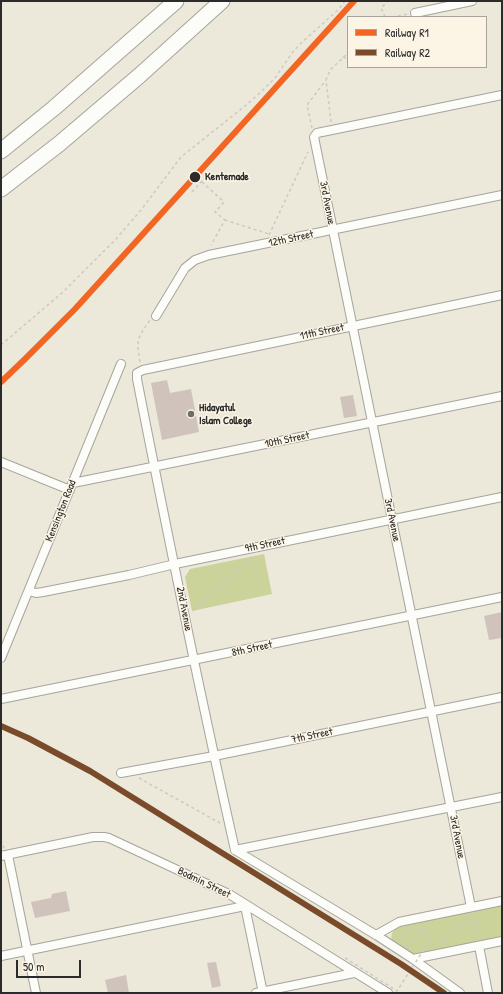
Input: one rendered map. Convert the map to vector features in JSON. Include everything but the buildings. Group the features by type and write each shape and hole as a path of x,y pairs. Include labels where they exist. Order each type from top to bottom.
{"highway":[{"path":"1,151 54,108 176,1"},
{"path":"1,189 59,144 139,76 222,1"}],"street":[{"path":"415,13 472,1"},
{"path":"316,135 332,130 502,95"},
{"name":"3rd Avenue","path":"316,135 352,326 471,907"},
{"name":"12th Street","path":"154,317 186,268 195,260 209,255 502,195"},
{"name":"11th Street","path":"142,367 502,295"},
{"name":"Kensington Road","path":"1,658 121,364"},
{"name":"2nd Avenue","path":"142,367 137,373 137,379 154,468 235,850"},
{"name":"10th Street","path":"71,486 502,396"},
{"path":"1,462 71,486"},
{"name":"9th Street","path":"29,591 36,593 43,592 129,575 175,564 502,497"},
{"name":"8th Street","path":"1,699 502,597"},
{"name":"7th Street","path":"124,772 214,756 502,697"},
{"path":"235,850 502,797"},
{"name":"Bodmin Street","path":"4,856 93,837 104,837 229,894 245,906 388,993"},
{"path":"235,850 376,935 413,959 460,993"},
{"path":"4,856 28,951 36,993"},
{"path":"376,935 399,922 502,901"},
{"path":"1,956 245,906 260,993 354,973"},
{"path":"413,959 502,941"},
{"path":"479,946 488,993"}],"path":[{"path":"1,345 63,292 121,233 160,186 180,157 262,91 275,78 292,52 339,10 345,1"},
{"path":"385,16 381,8 388,1"},
{"path":"398,16 415,13"},
{"path":"271,243 269,234 316,135 307,105 326,80 330,70 347,53"},
{"path":"343,57 347,59"},
{"path":"326,80 332,130"},
{"path":"192,192 211,171"},
{"path":"202,182 224,202 215,212 225,220 269,234"},
{"path":"210,247 225,220"},
{"path":"142,367 138,341 154,317"},
{"path":"185,617 266,545"},
{"path":"124,772 230,829"},
{"path":"409,949 434,919 433,914"},
{"path":"437,954 436,947 447,939 472,914 479,946"},
{"path":"345,958 397,991 428,943 429,937 427,933 422,929 411,929 405,936 407,946"}],"green space":[{"path":"264,554 272,594 192,611 185,577 190,569"},
{"path":"502,904 502,937 414,955 392,941 391,937 393,931 401,926"}],"rail line":[{"name":"R1","path":"1,382 75,309 354,1"},
{"name":"R2","path":"1,726 28,738 90,771 401,964 444,993"}],"place":[{"name":"Kentemade","path":"195,177"},
{"name":"Hidayatul Islam College","path":"191,414"}]}
